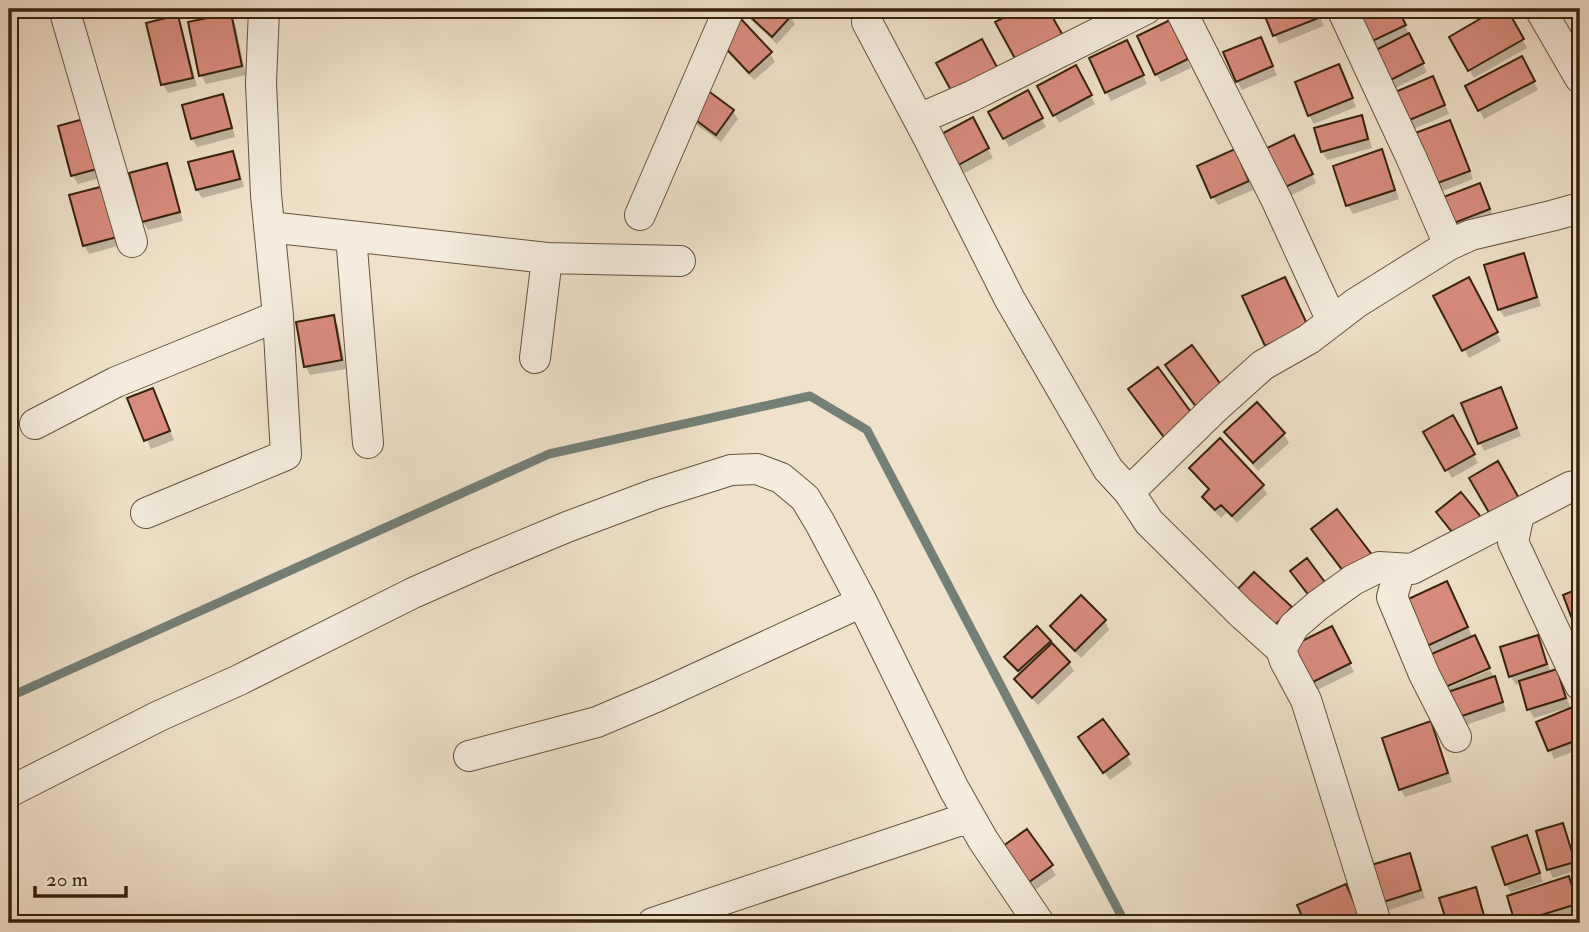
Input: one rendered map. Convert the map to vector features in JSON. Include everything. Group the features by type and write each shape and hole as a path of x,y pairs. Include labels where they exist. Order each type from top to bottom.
{"street":[{"path":"64,9 132,242"},
{"path":"146,513 286,455 278,316 266,195 261,83 264,9"},
{"path":"919,119 972,96 1146,9"},
{"path":"1180,9 1277,201 1332,321"},
{"path":"1342,9 1411,157 1448,245"},
{"path":"1540,9 1580,78"},
{"path":"640,215 724,11"},
{"path":"867,22 1016,310 1108,469 1129,492 1149,522 1206,580 1281,649 1306,699 1376,923"},
{"path":"1129,492 1205,417 1263,365 1309,339 1356,303 1448,245 1471,235 1580,208"},
{"path":"269,227 547,258 680,261"},
{"path":"351,236 368,443"},
{"path":"535,358 547,258"},
{"path":"35,425 116,382 278,316"},
{"path":"9,792 159,716 483,562 655,494 731,470 757,469 781,478 805,498 862,602 954,789 983,840 1039,923"},
{"path":"1281,649 1294,626 1353,580 1379,568 1412,569 1570,487 1580,485"},
{"path":"1519,514 1513,542 1580,685"},
{"path":"1400,569 1392,597 1424,674 1456,737"},
{"path":"469,756 597,722 862,602"},
{"path":"653,923 970,817"}],"building":[{"path":"742,9 785,9 792,15 772,37"},
{"path":"1021,9 1048,9 1066,41 1019,66 995,22"},
{"path":"1262,9 1317,9 1321,17 1273,36"},
{"path":"1363,9 1398,9 1406,25 1364,45 1350,15"},
{"path":"1497,9 1507,9 1524,39 1468,71 1449,37"},
{"path":"231,13 242,66 199,76 188,22"},
{"path":"178,15 193,78 161,85 146,23"},
{"path":"741,19 772,52 749,73 718,40"},
{"path":"1170,20 1188,59 1155,75 1137,36"},
{"path":"1409,33 1424,63 1383,84 1368,54"},
{"path":"1261,37 1273,66 1236,82 1223,52"},
{"path":"982,39 999,71 954,96 936,63"},
{"path":"1127,40 1144,75 1105,93 1089,58"},
{"path":"1522,56 1535,81 1478,111 1465,86"},
{"path":"1339,64 1353,98 1308,116 1295,82"},
{"path":"1076,65 1092,95 1053,116 1037,86"},
{"path":"1433,76 1445,105 1400,124 1388,95"},
{"path":"703,87 734,110 716,135 685,112"},
{"path":"1028,90 1043,118 1003,139 988,112"},
{"path":"223,94 232,128 191,139 182,105"},
{"path":"1362,115 1368,139 1321,152 1314,128"},
{"path":"91,117 104,167 71,176 58,126"},
{"path":"973,117 989,148 953,168 936,137"},
{"path":"1450,120 1470,171 1427,187 1407,136"},
{"path":"1294,135 1313,174 1277,191 1259,152"},
{"path":"1235,149 1249,181 1211,198 1197,166"},
{"path":"1382,149 1395,190 1346,206 1333,166"},
{"path":"233,151 240,179 196,190 188,162"},
{"path":"167,163 180,212 142,222 129,173"},
{"path":"1480,183 1490,209 1444,227 1433,201"},
{"path":"108,185 121,236 83,246 69,195"},
{"path":"1524,253 1537,297 1498,310 1484,265"},
{"path":"1285,277 1308,326 1265,346 1242,296"},
{"path":"1469,277 1498,332 1462,351 1433,296"},
{"path":"334,315 342,360 304,367 296,322"},
{"path":"1192,345 1227,393 1200,412 1165,365"},
{"path":"1158,367 1196,419 1166,440 1128,389"},
{"path":"1501,387 1517,428 1478,444 1461,403"},
{"path":"153,388 170,431 144,441 127,398"},
{"path":"1257,402 1285,433 1253,463 1224,432"},
{"path":"1453,415 1475,454 1445,471 1423,432"},
{"path":"1220,438 1264,485 1232,516 1221,505 1215,510 1202,497 1209,489 1189,468"},
{"path":"1498,461 1524,507 1495,523 1469,478"},
{"path":"1461,492 1481,517 1456,537 1436,512"},
{"path":"1337,509 1373,556 1347,576 1311,529"},
{"path":"1307,558 1327,585 1310,597 1290,571"},
{"path":"1254,572 1292,607 1268,633 1230,597"},
{"path":"1447,581 1468,627 1425,647 1404,601"},
{"path":"1580,588 1580,640 1563,595"},
{"path":"1081,595 1106,620 1075,651 1050,626"},
{"path":"1037,626 1051,641 1018,671 1004,657"},
{"path":"1332,626 1351,663 1309,684 1290,647"},
{"path":"1475,635 1490,668 1441,689 1427,656"},
{"path":"1538,635 1547,664 1509,677 1500,647"},
{"path":"1052,643 1070,662 1032,698 1014,679"},
{"path":"1557,669 1566,698 1527,710 1519,681"},
{"path":"1495,676 1503,702 1456,718 1448,692"},
{"path":"1575,706 1580,719 1580,739 1548,751 1536,722"},
{"path":"1103,719 1129,754 1103,773 1078,737"},
{"path":"1431,721 1448,773 1399,790 1382,738"},
{"path":"1563,823 1575,862 1547,870 1536,831"},
{"path":"1027,829 1053,865 1022,887 996,851"},
{"path":"1527,835 1540,873 1505,885 1492,847"},
{"path":"1410,853 1421,890 1377,904 1365,867"},
{"path":"1569,876 1577,904 1515,923 1507,896"},
{"path":"1346,884 1363,923 1305,923 1297,905"},
{"path":"1476,887 1486,923 1447,923 1439,898"}],"waterway":[{"path":"9,697 549,454 810,396 867,430 1125,923"}]}
